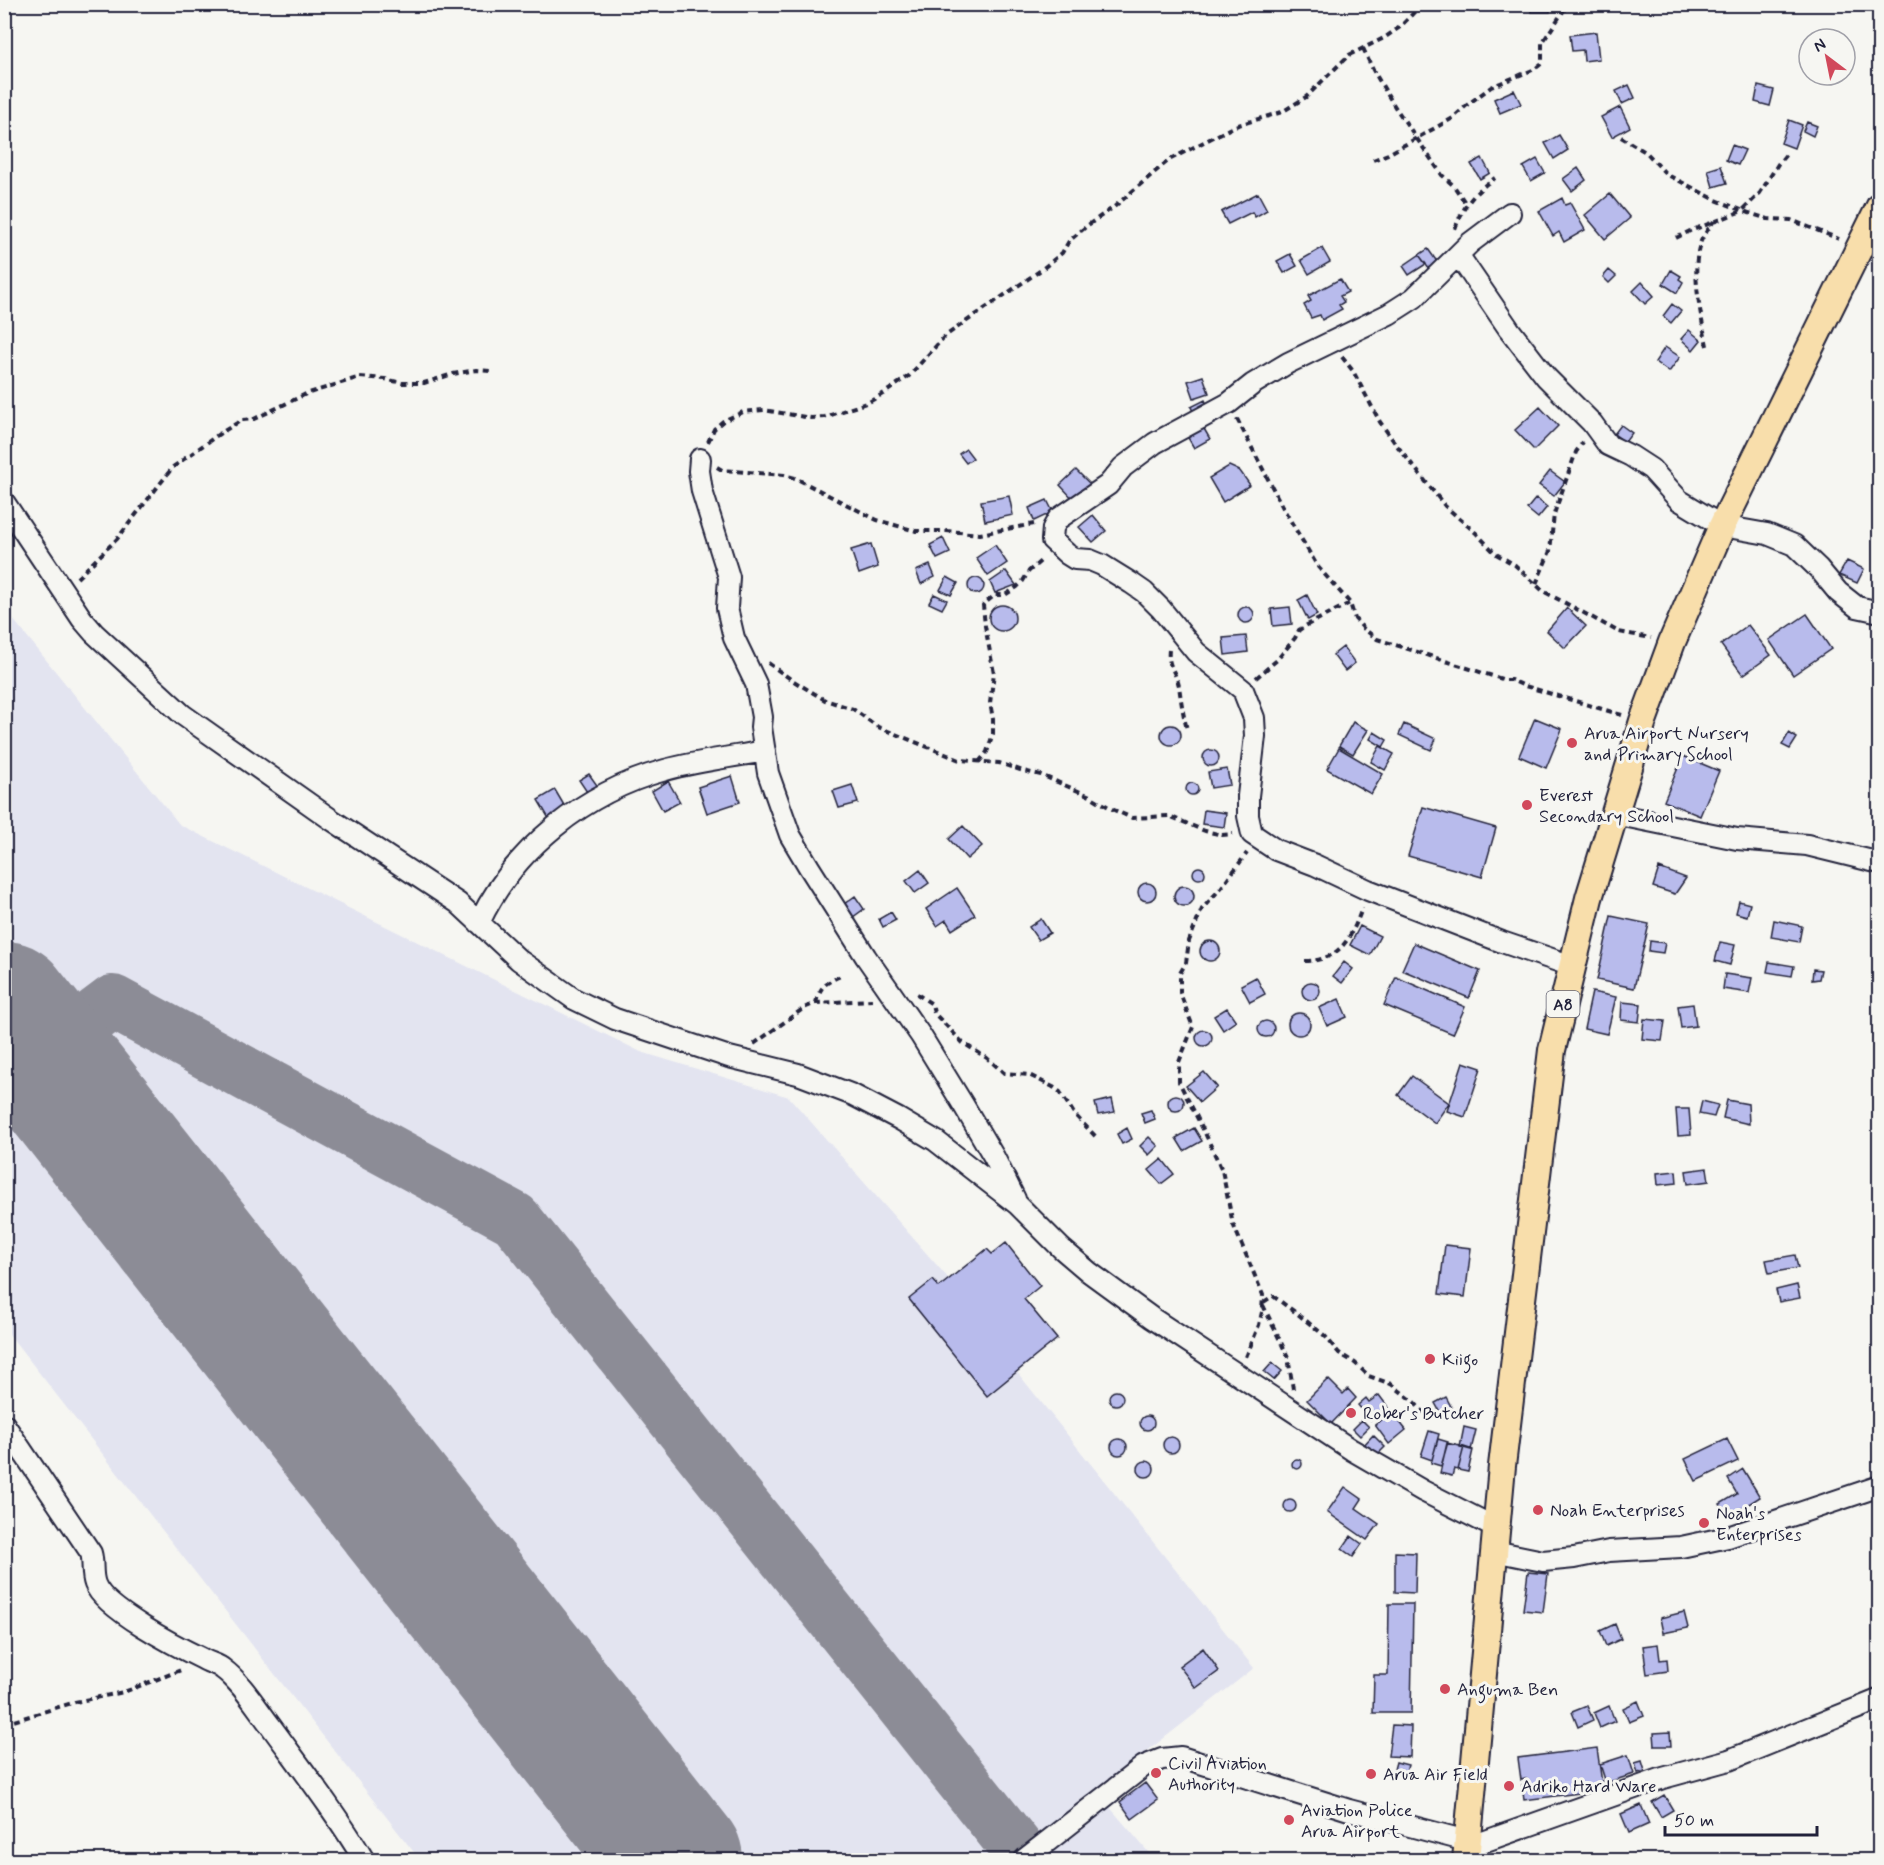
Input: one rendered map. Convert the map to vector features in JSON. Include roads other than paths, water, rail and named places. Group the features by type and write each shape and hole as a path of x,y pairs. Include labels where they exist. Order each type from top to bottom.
{"main road":[{"name":"A8","path":"1466,1850 1504,1454 1552,1050 1588,898 1643,721 1672,642 1722,526 1880,206"}],"street":[{"path":"1510,213 1470,243 1414,298 1389,314 1267,374 1229,403 1146,449 1123,467 1108,485 1058,519 1053,528 1052,540 1075,559 1090,560 1131,582 1172,622 1196,652 1242,690 1254,718 1255,736 1248,816 1257,837 1276,850 1368,890 1502,942 1572,966"},
{"path":"1459,256 1509,329 1546,377 1592,423 1608,445 1651,469 1679,500 1722,526 1767,534 1794,545 1820,569 1838,592 1857,607 1880,612"},
{"path":"700,459 702,491 729,578 727,608 734,638 756,684 768,773 790,835 808,867 921,1036 994,1157 1017,1204"},
{"path":"4,502 82,619 94,633 183,715 332,820 458,903 519,960 574,999 615,1019 729,1057 798,1074 853,1095 899,1119 936,1141 1017,1204 1062,1249 1089,1272 1152,1318 1352,1450 1424,1491 1495,1539 1543,1562 1609,1551 1681,1547 1728,1537 1880,1486"},
{"path":"479,923 490,899 503,880 539,839 582,807 630,782 665,770 765,751"},
{"path":"1614,814 1737,839 1807,845 1880,863"},
{"path":"4,1424 91,1553 94,1563 92,1573 96,1586 103,1595 120,1610 157,1634 223,1668 244,1690 348,1834 364,1860"},
{"path":"1025,1858 1144,1766 1162,1759 1181,1756 1466,1850 1663,1778 1729,1760 1878,1700"}],"place":[{"name":"Arua Airport Nursery and Primary School","path":"1572,743"},
{"name":"Everest Secondary School","path":"1527,805"},
{"name":"Kiigo","path":"1430,1359"},
{"name":"Rober's Butcher","path":"1351,1413"},
{"name":"Noah Enterprises","path":"1538,1510"},
{"name":"Noah's Enterprises","path":"1704,1523"},
{"name":"Anguma Ben","path":"1445,1689"},
{"name":"Civil Aviation Authority","path":"1156,1773"},
{"name":"Arua Air Field","path":"1371,1774"},
{"name":"Adriko Hard Ware","path":"1509,1786"},
{"name":"Aviation Police Arua Airport","path":"1289,1820"}]}
